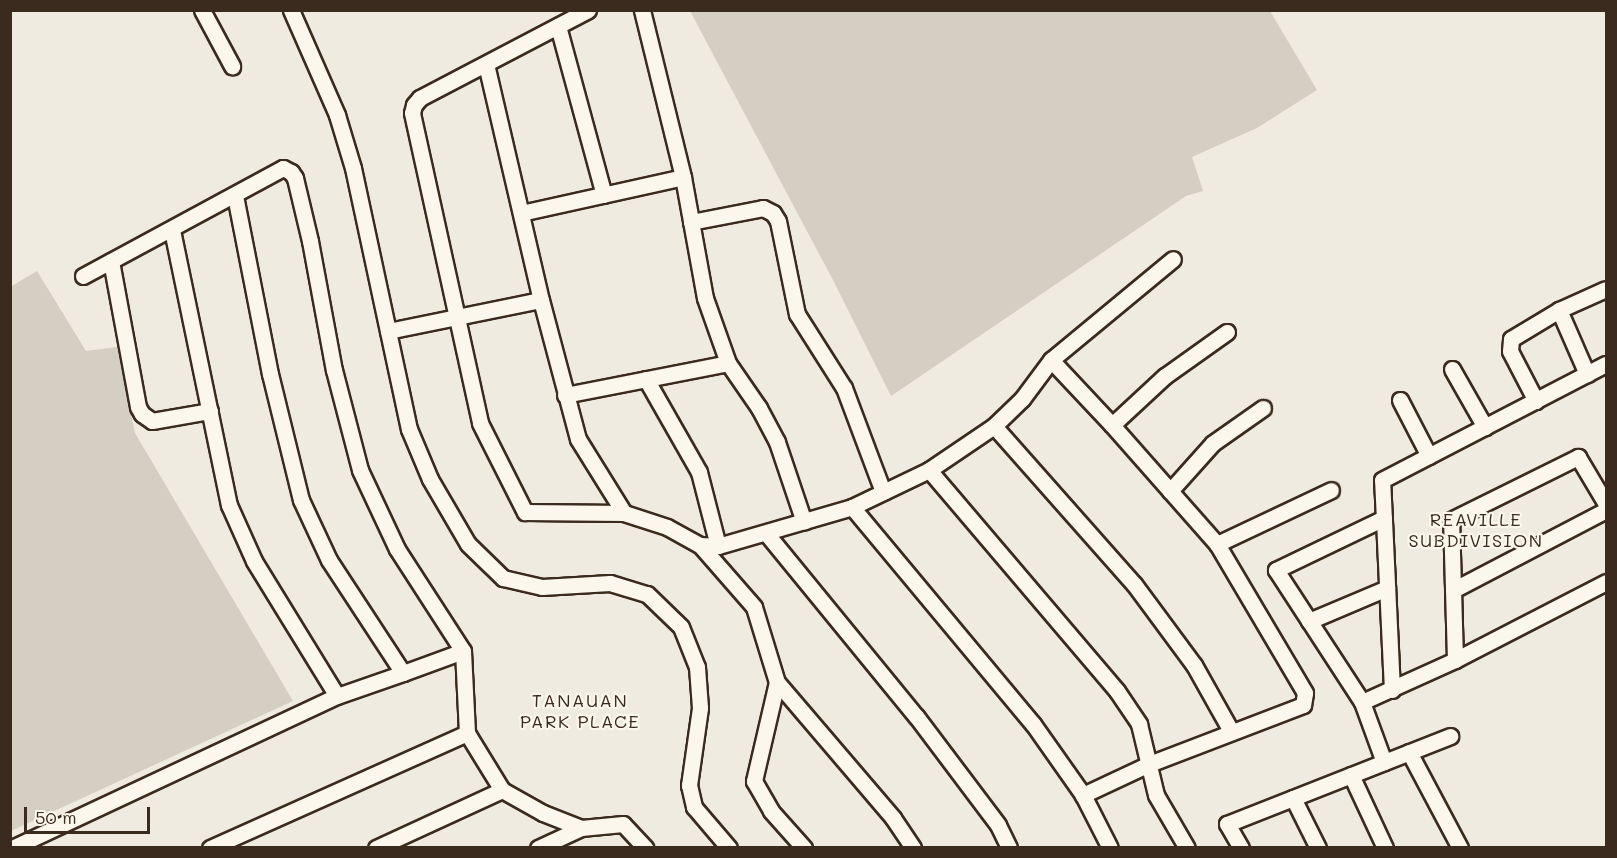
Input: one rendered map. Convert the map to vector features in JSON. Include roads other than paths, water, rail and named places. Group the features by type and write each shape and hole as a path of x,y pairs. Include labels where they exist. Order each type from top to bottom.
{"street":[{"path":"202,10 232,66"},
{"path":"291,10 340,125 353,168 409,429 430,479 468,544 503,578 542,587 610,583 647,594 681,627 698,667 700,708 689,784 694,807 729,848"},
{"path":"588,10 420,98 414,105 412,113 480,423 525,512 624,513 667,527 700,545 754,607 777,682 892,818 913,848"},
{"path":"642,10 683,177 705,298 728,363 759,408 777,442 804,522"},
{"path":"558,27 604,195"},
{"path":"486,64 541,300 578,439 624,513"},
{"path":"82,276 172,230 282,168 291,172 295,178 334,370 360,470 397,549 463,651 467,732 502,790 543,813 581,828"},
{"path":"521,213 683,177"},
{"path":"235,195 270,374 301,500 329,560 403,673"},
{"path":"692,222 763,208 773,213 778,221 796,314 844,388 883,492"},
{"path":"172,230 229,505 254,561 337,696"},
{"path":"700,545 718,546 852,507 929,470 994,426 1022,399 1051,360 1173,259"},
{"path":"111,261 138,407 142,414 152,421 210,411"},
{"path":"1536,401 1509,344 1515,335 1559,310 1606,289"},
{"path":"388,331 541,300"},
{"path":"1559,310 1587,374"},
{"path":"1112,424 1165,376 1227,332"},
{"path":"1051,360 1112,424 1217,544 1305,693 1303,705 1147,765 1083,795"},
{"path":"565,395 728,363"},
{"path":"1392,690 1382,480 1606,364"},
{"path":"1452,369 1485,427"},
{"path":"646,379 699,472 718,546"},
{"path":"1400,400 1429,456"},
{"path":"1170,491 1213,443 1263,408"},
{"path":"994,426 1134,584 1194,665 1231,731"},
{"path":"1455,660 1450,520 1578,457 1606,504"},
{"path":"929,470 1117,691 1139,724 1156,795 1187,848"},
{"path":"1217,544 1331,490"},
{"path":"852,507 1033,724 1083,795 1110,848"},
{"path":"1453,590 1606,510"},
{"path":"1384,518 1276,570 1362,702 1384,762"},
{"path":"766,533 916,716 998,825 1009,848"},
{"path":"1362,702 1455,660 1606,582"},
{"path":"1309,621 1387,588"},
{"path":"12,848 337,696 463,651"},
{"path":"777,682 754,781 771,810 804,848"},
{"path":"210,848 467,732"},
{"path":"1241,848 1227,825 1450,736"},
{"path":"1409,752 1460,848"},
{"path":"1351,775 1385,848"},
{"path":"376,848 502,790"},
{"path":"1293,798 1318,848"},
{"path":"538,848 581,828 623,824 645,848"}],"district":[{"name":"REAVILLE SUBDIVISION","path":"1476,530"},
{"name":"TANAUAN PARK PLACE","path":"580,711"}]}
